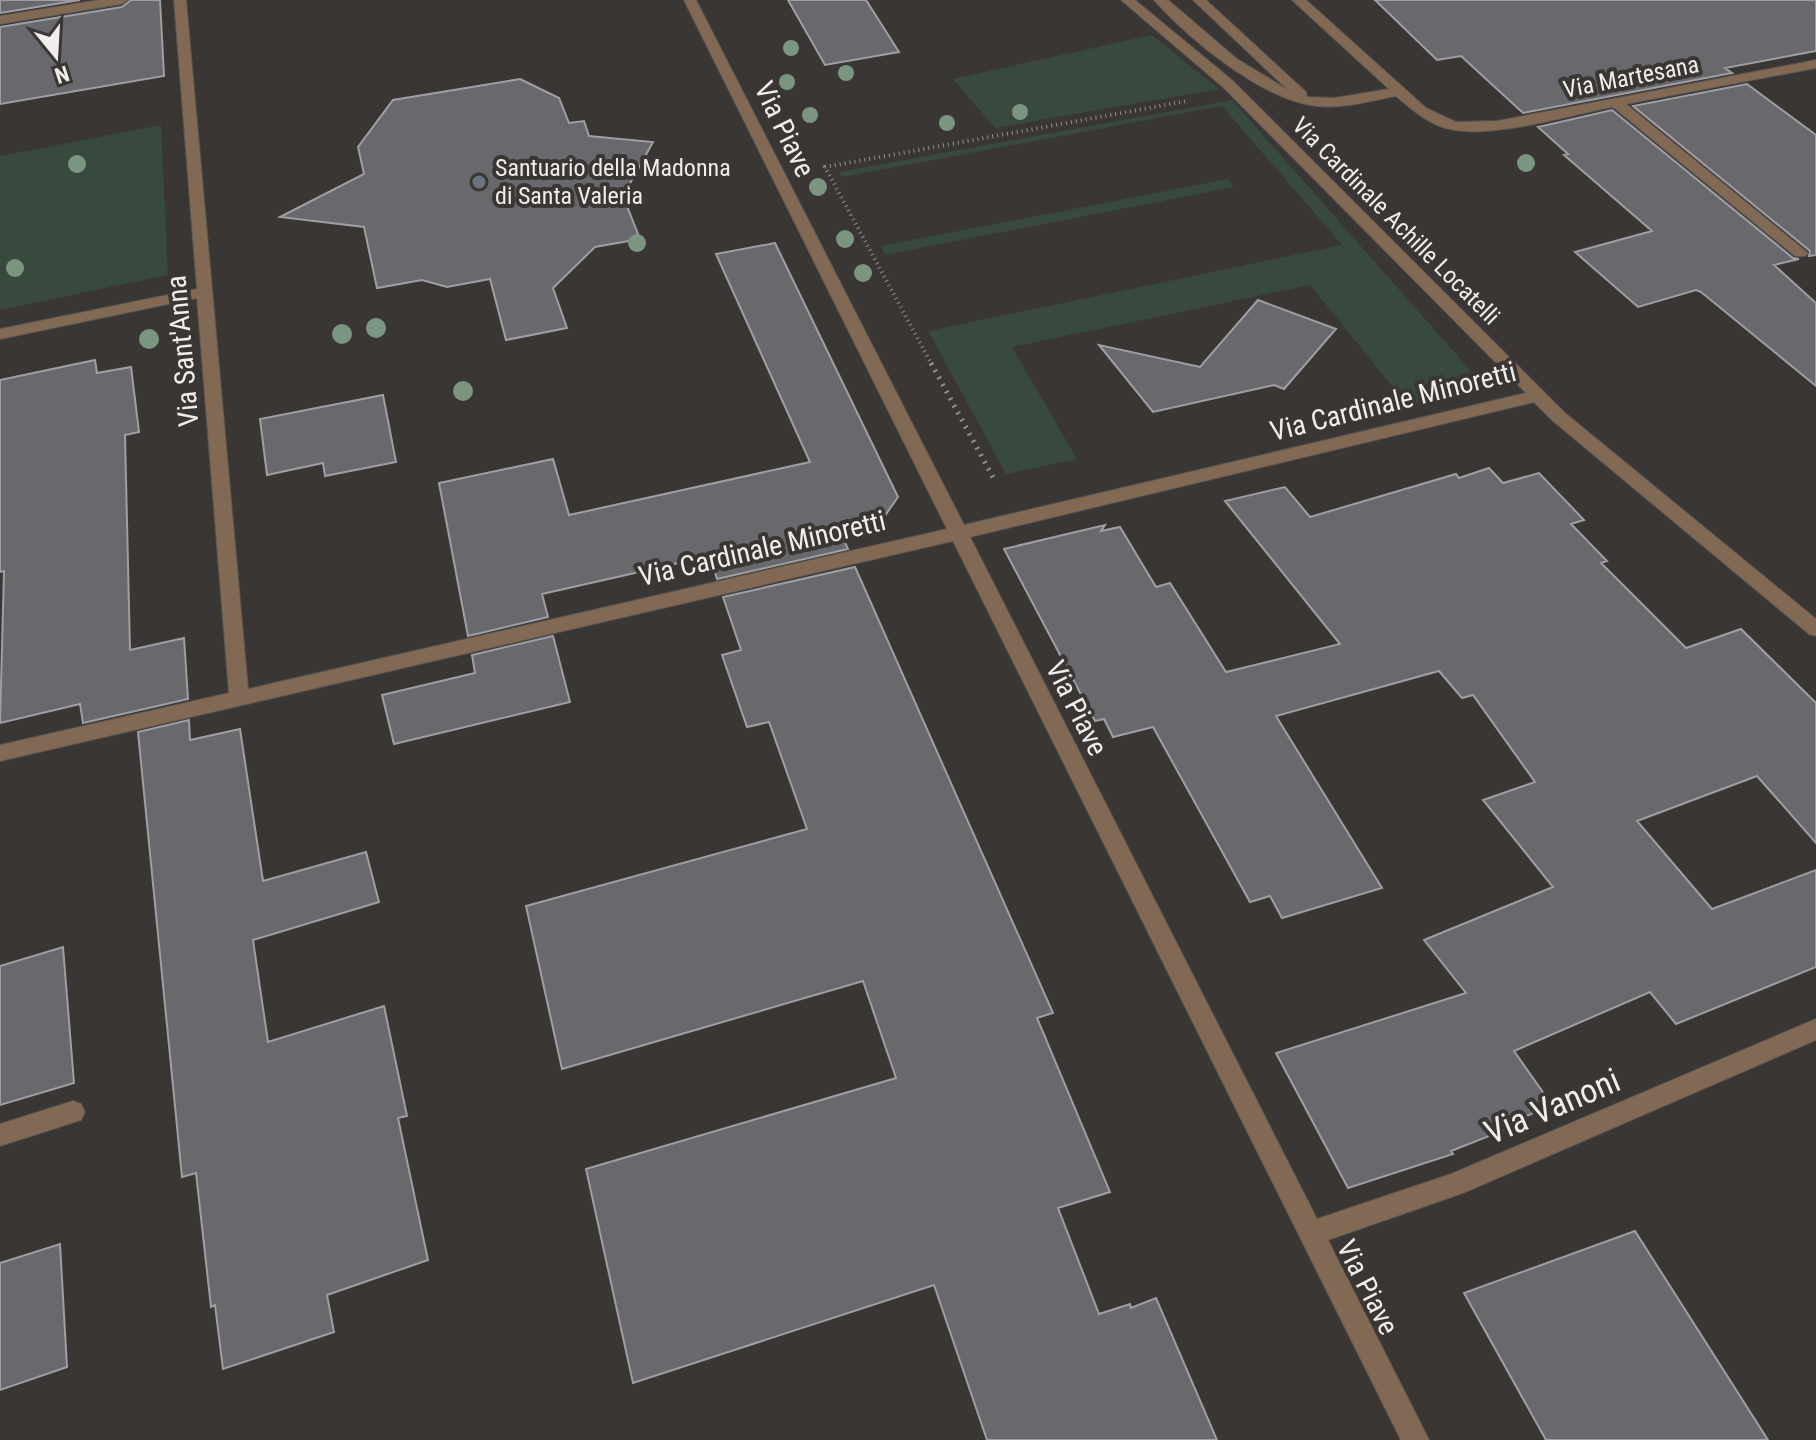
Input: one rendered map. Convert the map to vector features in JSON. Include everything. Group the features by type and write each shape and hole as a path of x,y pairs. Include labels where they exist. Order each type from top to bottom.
{"street":[{"path":"0,20 122,0"},
{"name":"Via Sant'Anna","path":"180,0 239,697"},
{"name":"Via Piave","path":"690,0 1415,1440"},
{"name":"Via Cardinale Achille Locatelli","path":"1127,0 1236,92 1536,396 1644,490 1816,629"},
{"path":"1160,0 1268,88 1303,101 1336,102 1399,91"},
{"path":"1199,0 1293,89 1309,98 1336,102"},
{"path":"1298,0 1399,91"},
{"name":"Via Martesana","path":"1399,91 1421,111 1454,126 1497,125 1816,64"},
{"path":"1615,102 1800,253"},
{"path":"0,334 203,292"},
{"name":"Via Cardinale Minoretti","path":"0,753 1536,396"},
{"name":"Via Vanoni","path":"1310,1234 1454,1185 1816,1029"},
{"path":"0,1135 73,1112"}],"path":[{"path":"1010,477 994,481 825,167 1236,92"}],"green space":[{"path":"1152,35 1219,89 995,128 953,79"},
{"path":"1232,100 1471,371 1469,389 1438,401 1405,402 1310,285 1012,347 1077,459 1006,474 928,331 1342,245 1222,106 842,177 839,172"},
{"path":"161,125 168,275 0,310 0,156"},
{"path":"1228,179 1234,187 885,255 881,246"}],"building":[{"path":"0,0 80,0 0,13"},
{"path":"131,0 160,0 164,76 0,104 0,27 122,7"},
{"path":"788,0 866,0 899,52 825,65"},
{"path":"1375,0 1816,0 1816,51 1725,68 1732,73 1523,113 1461,56 1437,60"},
{"name":"Santuario della Madonna di Santa Valeria","path":"520,79 559,98 569,123 584,121 589,136 653,142 623,196 640,239 595,247 553,288 567,328 506,340 490,279 447,287 422,280 377,288 364,227 280,217 364,174 358,147 393,100"},
{"path":"1747,84 1816,135 1816,255 1809,256 1810,251 1633,106"},
{"path":"1612,110 1793,258 1799,259 1774,265 1816,303 1816,386 1701,292 1696,290 1638,307 1575,252 1652,231 1564,155 1568,154 1538,127"},
{"path":"775,243 898,497 884,517 838,527 848,549 717,579 710,556 542,594 548,617 468,636 439,483 553,459 569,515 810,462 716,254"},
{"path":"1258,300 1336,329 1284,389 1274,385 1153,412 1099,345 1200,367"},
{"path":"95,360 97,373 131,367 139,432 125,435 130,650 184,638 188,699 83,723 80,704 0,723 4,571 0,572 0,380"},
{"path":"383,395 396,462 325,476 323,463 267,475 260,419"},
{"path":"1489,468 1503,483 1539,473 1584,520 1571,524 1607,561 1601,563 1686,648 1741,629 1816,703 1816,843 1757,776 1637,821 1712,909 1816,870 1816,967 1676,1024 1650,992 1514,1051 1552,1105 1515,1121 1517,1125 1451,1151 1453,1154 1348,1188 1276,1053 1466,993 1424,940 1553,887 1483,800 1535,782 1473,695 1462,698 1439,671 1276,716 1382,888 1282,918 1270,896 1250,902 1153,727 1113,737 1104,719 1095,721 1004,549 1105,525 1101,531 1120,527 1156,587 1170,583 1226,672 1340,644 1225,501 1285,487 1310,517 1456,474 1459,478"},
{"path":"855,567 1053,1013 1037,1018 1110,1192 1058,1208 1099,1314 1130,1304 1131,1308 1156,1298 1217,1440 987,1440 934,1285 633,1383 586,1169 896,1078 863,981 562,1069 526,906 807,829 769,722 747,727 722,655 741,650 723,597"},
{"path":"553,636 570,702 394,744 382,695 475,673 472,655"},
{"path":"189,720 190,740 240,729 263,881 366,852 379,902 253,940 268,1042 384,1006 407,1116 398,1118 428,1260 327,1295 334,1332 223,1369 215,1305 211,1307 196,1173 182,1177 138,732"},
{"path":"63,947 74,1083 0,1105 0,966"},
{"path":"1635,1231 1768,1440 1546,1440 1464,1293"},
{"path":"60,1244 67,1367 0,1390 0,1263"}],"place":[{"name":"Santuario della Madonna di Santa Valeria","path":"479,182"}]}
